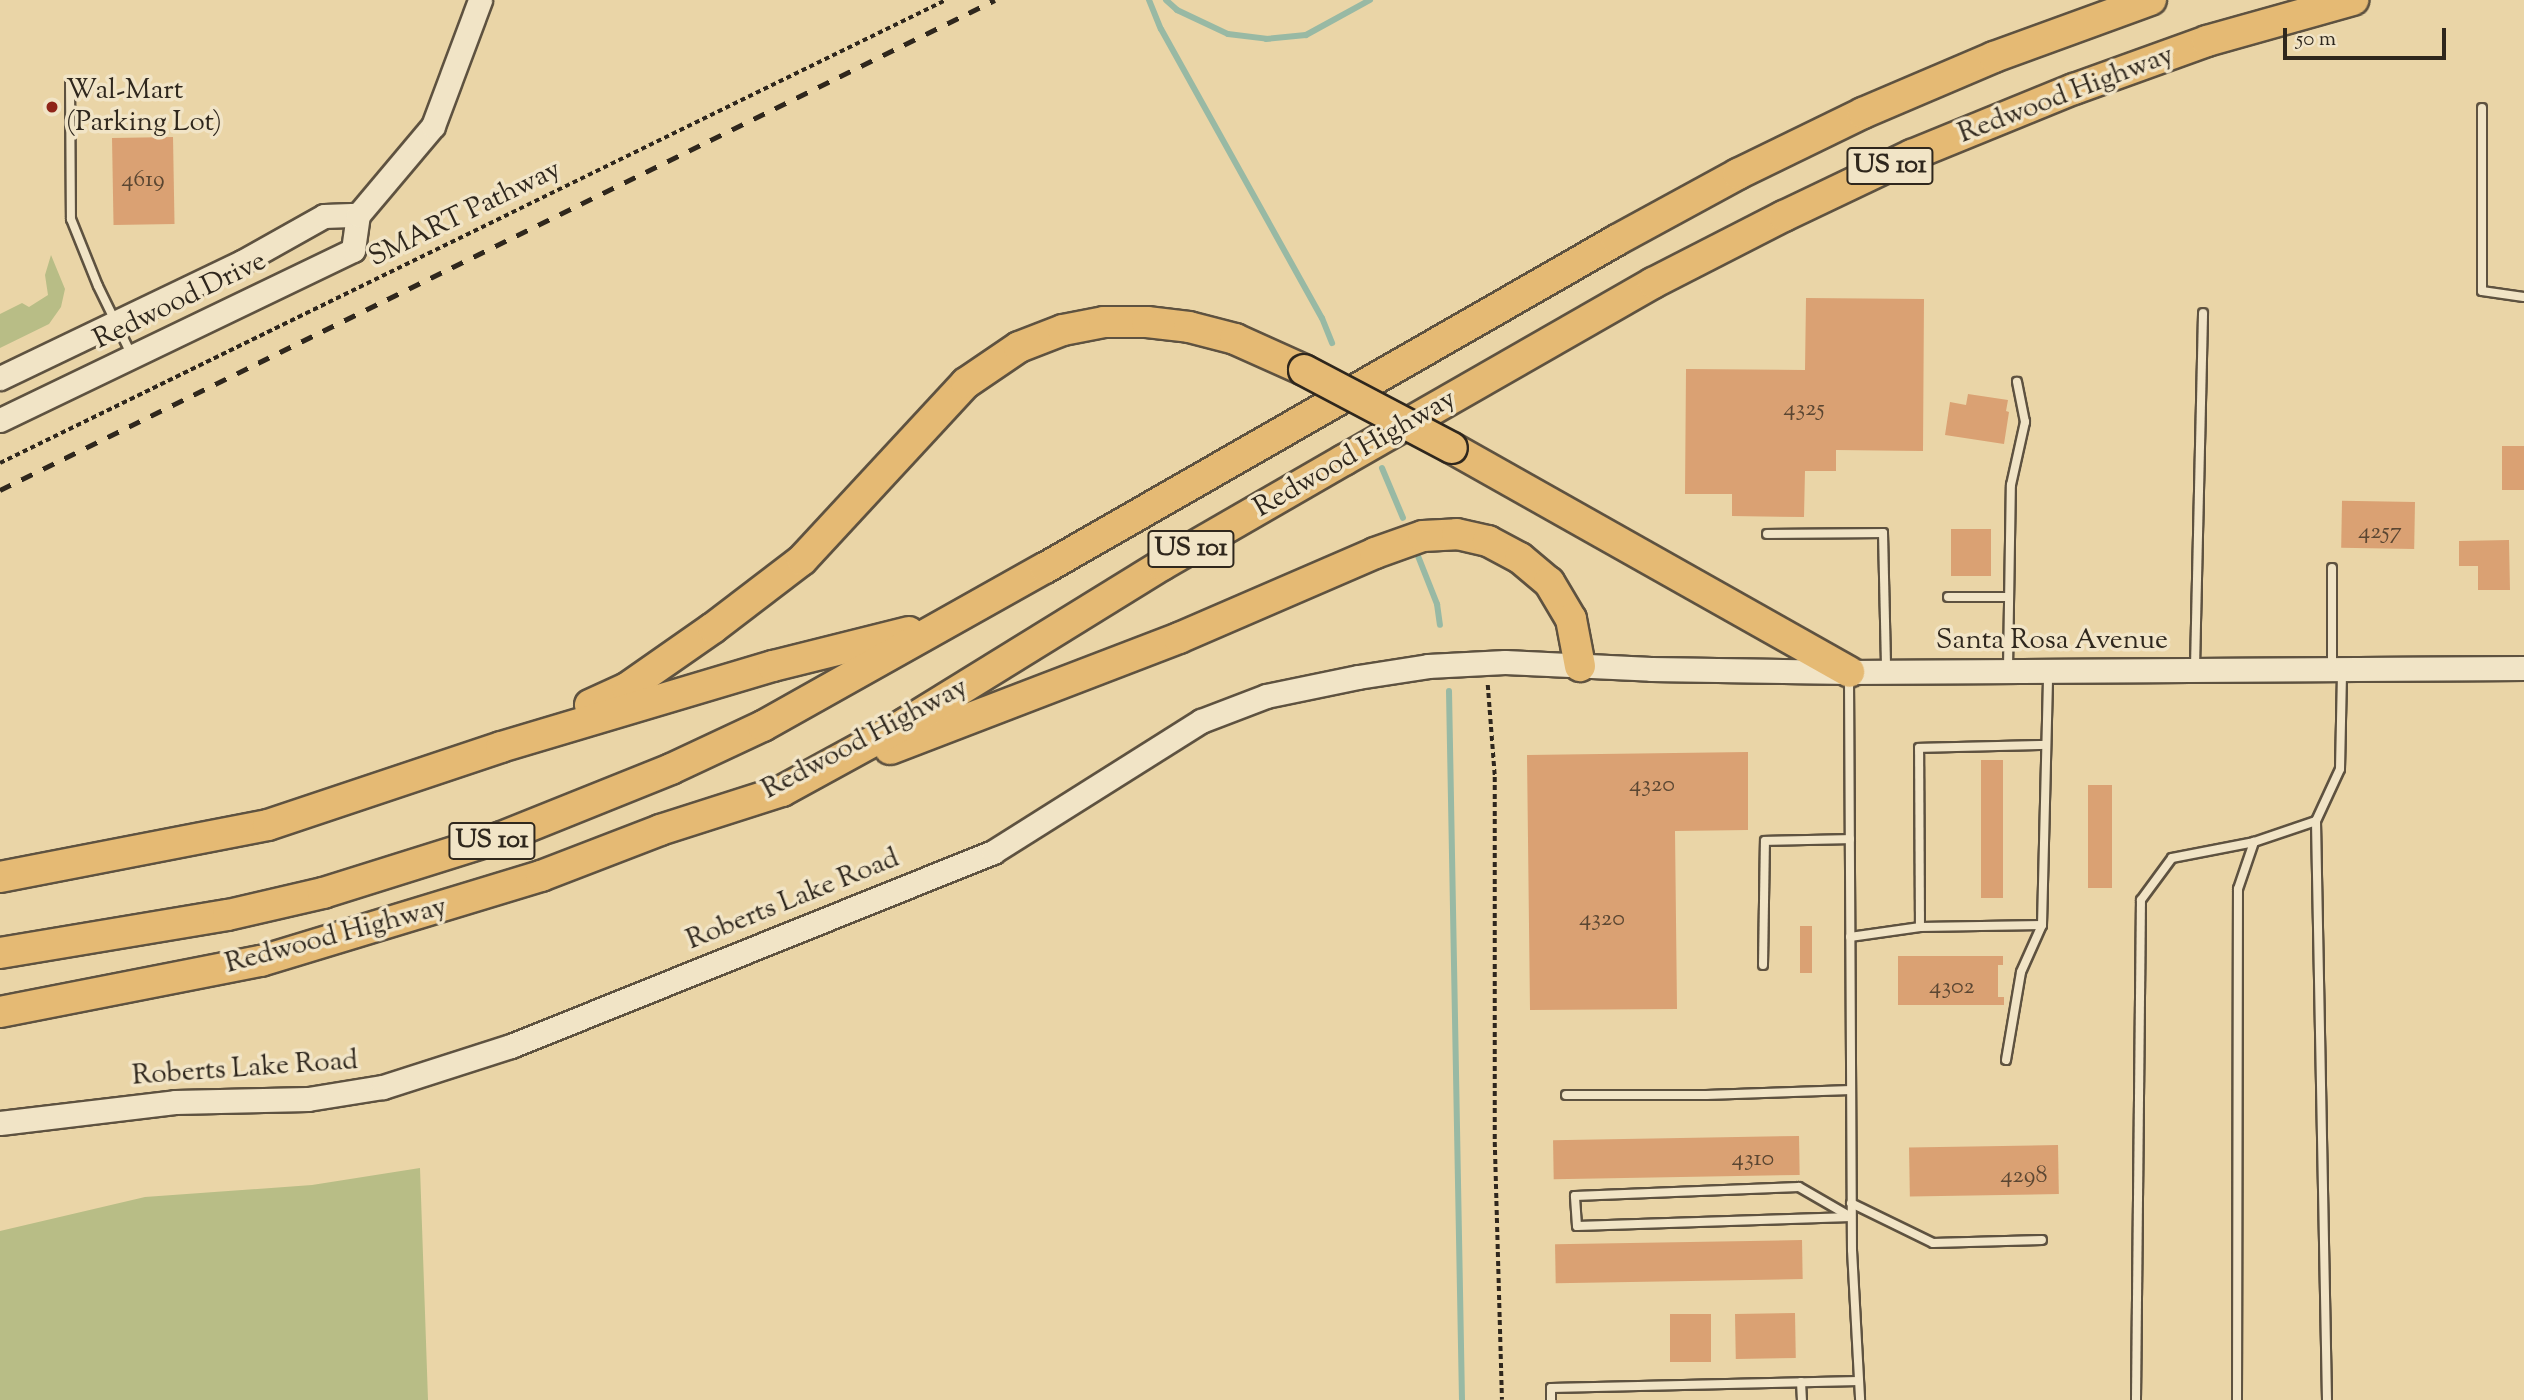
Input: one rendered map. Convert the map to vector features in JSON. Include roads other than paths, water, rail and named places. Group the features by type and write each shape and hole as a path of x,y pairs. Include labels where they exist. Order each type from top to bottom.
{"highway":[{"name":"Redwood Highway","path":"0,953 228,915 323,893 502,837 671,769 763,726 1617,240 1738,174 1863,113 1994,57 2151,0"},
{"name":"Redwood Highway","path":"0,1012 261,961 541,876 660,830 782,791 906,723 1162,565 1299,486 1653,283 1784,216 1912,155 2074,89 2207,41 2353,0"},
{"path":"501,747 627,688 792,568 911,446 966,383 1019,347 1063,330 1104,322 1147,322 1189,327 1235,339 1304,370 1452,448 1849,672"},
{"path":"782,791 1203,628 1375,553 1423,536 1457,534 1489,541 1520,558 1549,582 1571,619 1580,666"},
{"path":"0,877 268,825 501,747 773,666 946,622"}],"street":[{"path":"358,215 433,126 480,0"},
{"name":"Redwood Drive","path":"0,378 242,262 324,216 358,215 353,250 0,420"},
{"name":"Roberts Lake Road","path":"0,1123 175,1102 308,1099 383,1087 511,1046 993,852 1201,721 1266,696 1428,666 1496,662 1580,666"},
{"name":"Santa Rosa Avenue","path":"1580,666 1849,672 2524,668"}],"lane":[{"path":"70,83 71,219 132,357"},
{"path":"2482,108 2482,291 2524,297"},
{"path":"2195,670 2203,313"},
{"path":"2008,671 2011,485 2025,422 2017,382"},
{"path":"1767,534 1883,533 1886,672"},
{"path":"2327,1400 2316,821 2340,769 2332,568"},
{"path":"1948,597 2009,597"},
{"path":"2007,1060 2021,972 2042,925 2048,671"},
{"path":"1849,672 1851,1217 1860,1400"},
{"path":"1920,927 1919,748 2046,745"},
{"path":"2136,1400 2141,900 2172,858 2255,842 2316,821"},
{"path":"1763,965 1765,841 1850,839"},
{"path":"2237,1400 2238,888 2255,842"},
{"path":"1850,937 1920,927 2042,925"},
{"path":"1566,1095 1706,1095 1851,1090"},
{"path":"1799,1187 1851,1217 1577,1226 1576,1196 1799,1187"},
{"path":"1851,1203 1933,1243 2042,1240"},
{"path":"1551,1400 1551,1388 1859,1381"},
{"path":"1801,1382 1802,1400"}],"waterway":[{"path":"1149,0 1161,29 1322,318 1332,343"},
{"path":"1166,0 1177,10 1228,34 1266,39 1306,35 1370,0"},
{"path":"1382,468 1403,518"},
{"path":"1418,556 1437,604 1440,625"},
{"path":"1449,691 1462,1400"}],"railway":[{"path":"0,490 995,0"}],"place":[{"name":"Wal-Mart (Parking Lot)","path":"52,107"}]}
